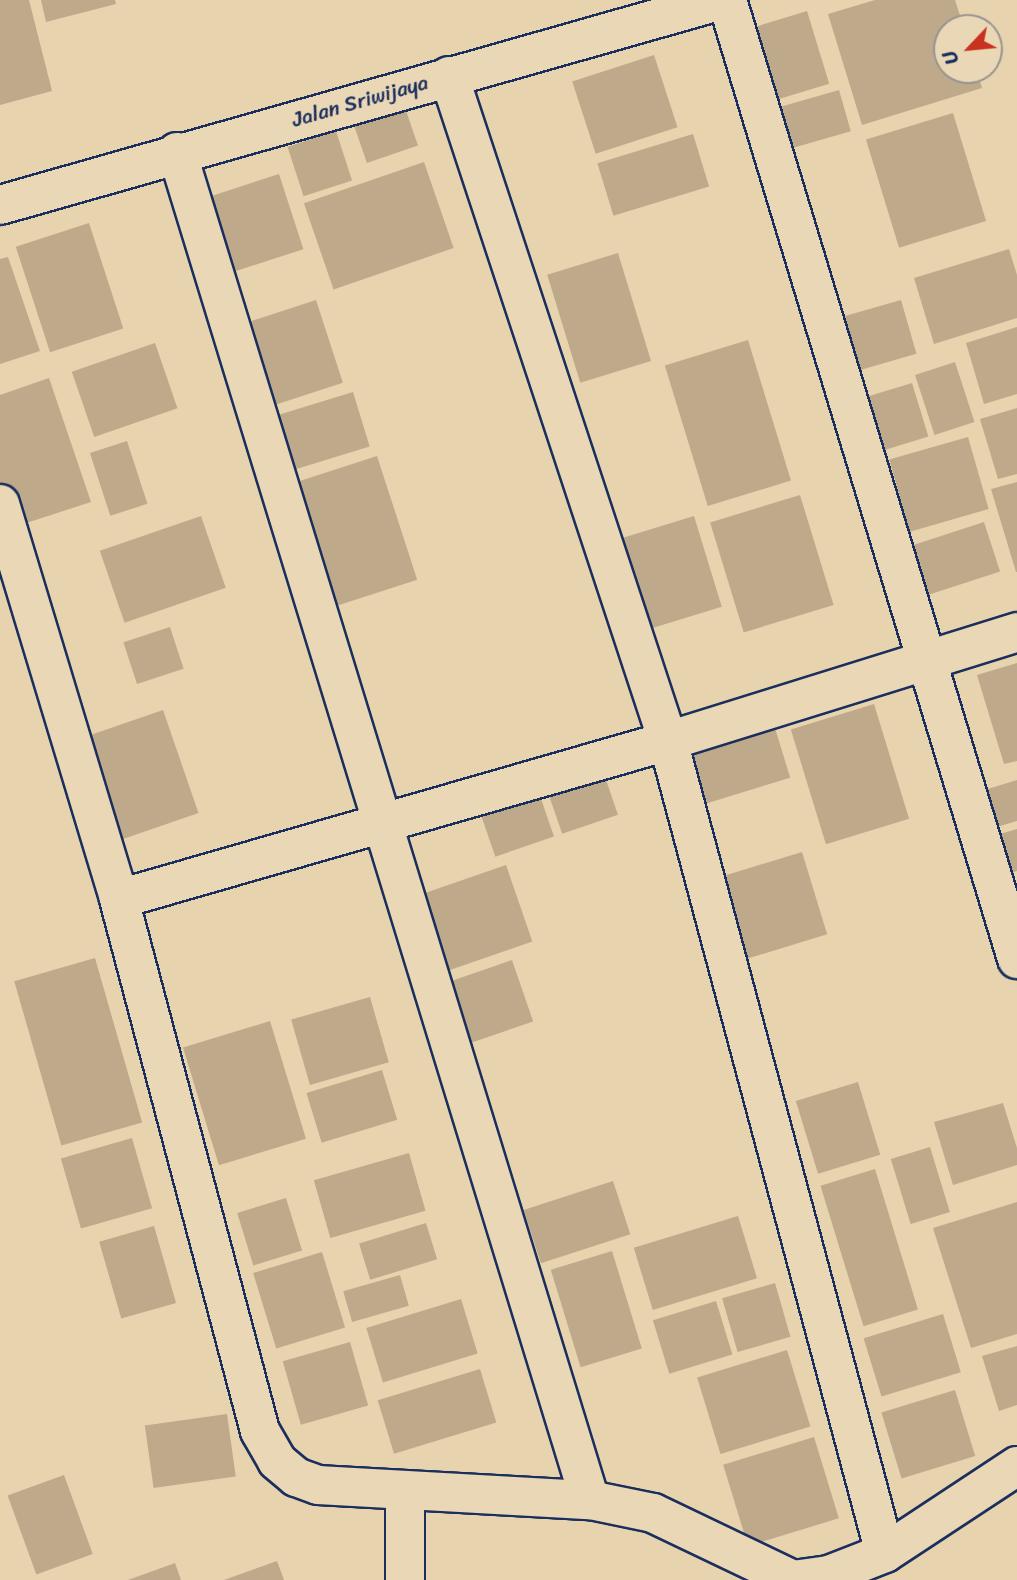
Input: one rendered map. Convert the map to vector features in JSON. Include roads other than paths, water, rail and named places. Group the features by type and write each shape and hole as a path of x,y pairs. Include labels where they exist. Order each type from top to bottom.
{"street":[{"name":"Jalan Sriwijaya","path":"0,205 177,152 724,0"},
{"path":"724,0 1017,959"},
{"path":"449,76 668,741 885,1553"},
{"path":"177,152 384,819 590,1500"},
{"path":"0,504 119,899 260,1431 277,1461 296,1477 318,1485 590,1500 653,1513 793,1580 829,1575 885,1553 1017,1466"},
{"path":"119,899 384,819 668,741 1017,632"},
{"path":"405,1491 405,1580"}]}
